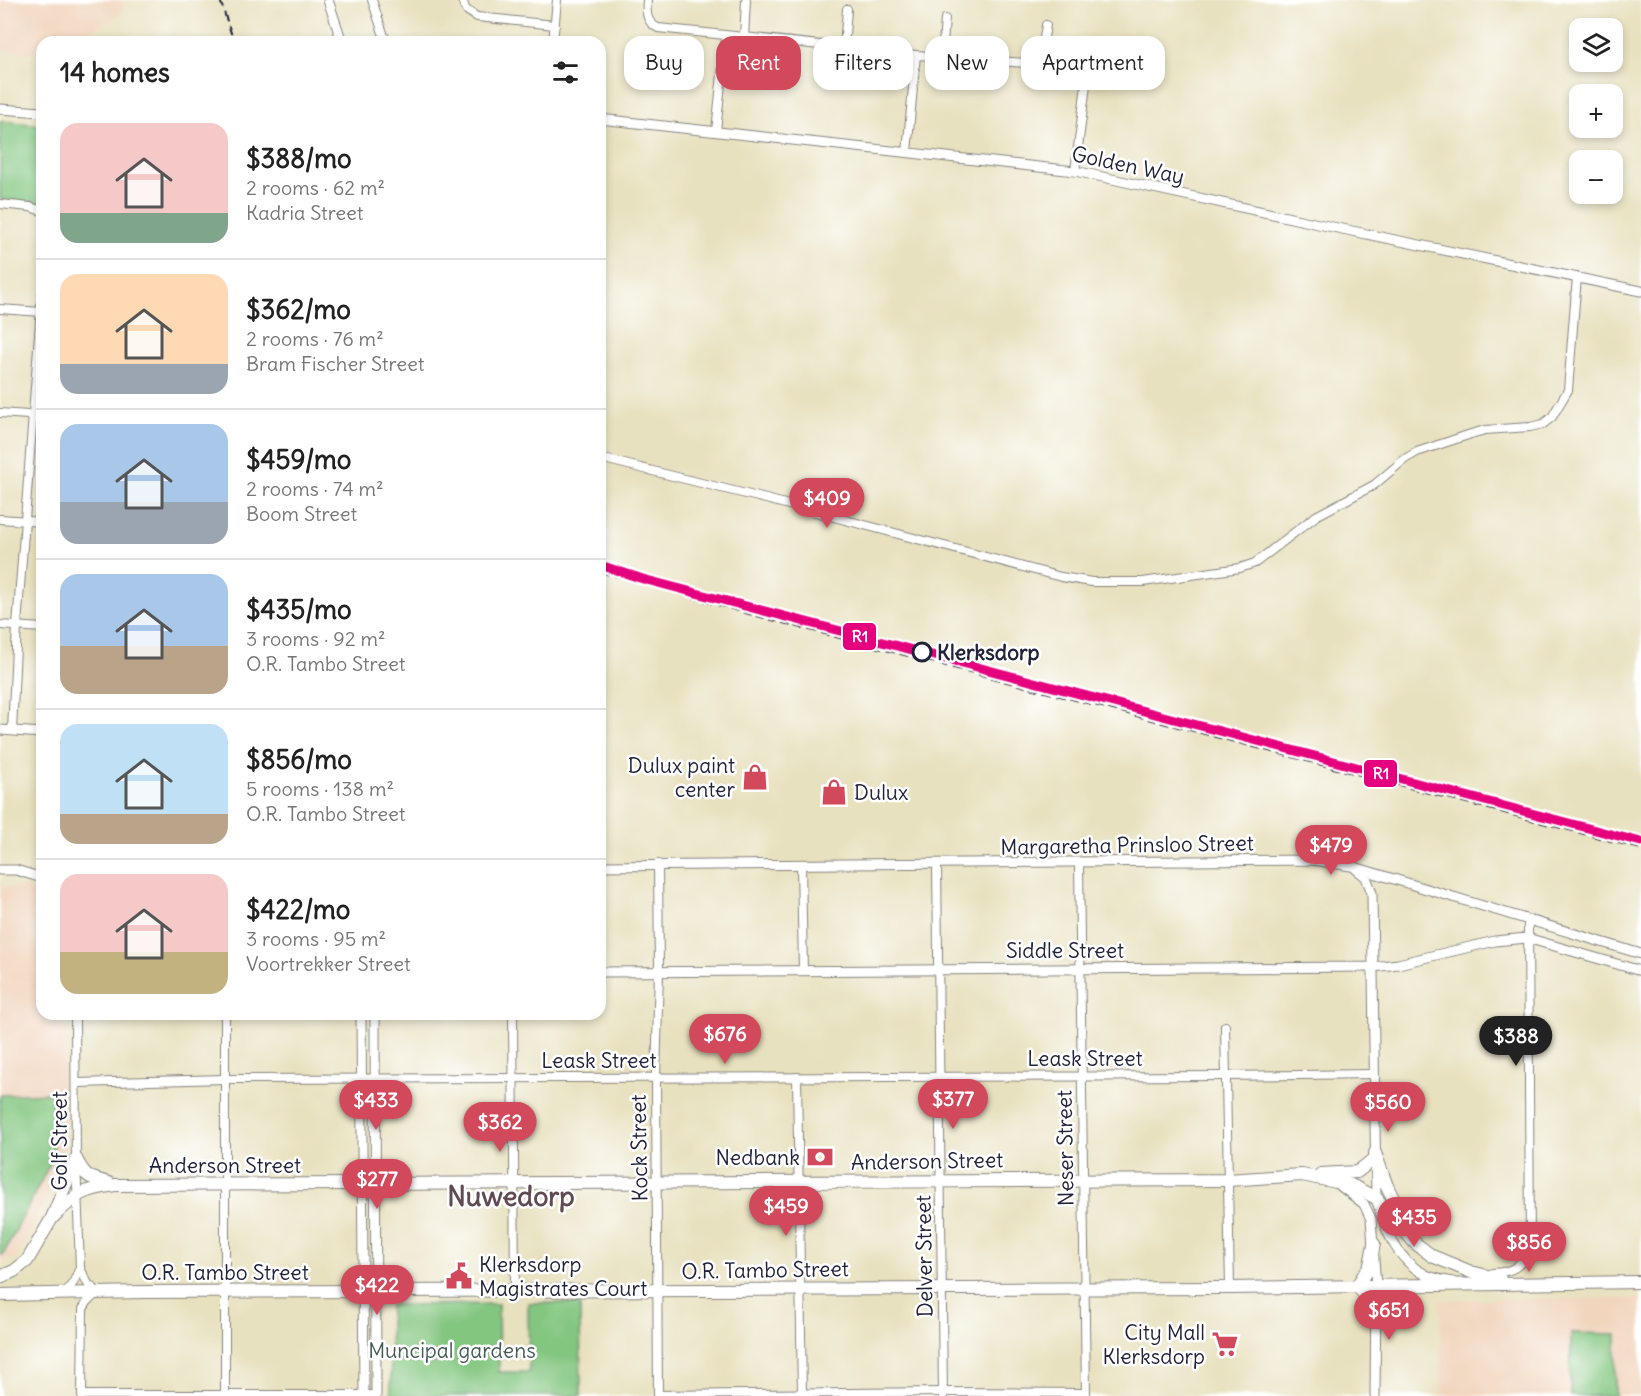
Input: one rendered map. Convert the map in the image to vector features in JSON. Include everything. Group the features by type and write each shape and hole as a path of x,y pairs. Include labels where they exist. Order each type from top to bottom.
{"main road":[{"path":"1302,1175 1357,1172 1375,1156 1415,1243"},
{"path":"76,1159 84,1174 91,1179 115,1185"},
{"path":"0,1277 14,1271 27,1261 52,1218 76,1159"},
{"name":"Anderson Street","path":"52,1218 77,1195 90,1188 115,1185 1228,1180 1302,1175 1351,1185 1376,1198"},
{"name":"O.R. Tambo Street","path":"1376,1198 1415,1243 1432,1256 1471,1272 1531,1285"},
{"path":"1374,1244 1370,1265 1357,1286 1376,1310 1390,1290 1405,1286"},
{"name":"O.R. Tambo Street","path":"0,1295 369,1291 1230,1288 1641,1282"}],"street":[{"path":"328,0 340,36"},
{"path":"372,0 384,36"},
{"path":"462,0 466,10 477,17 555,25"},
{"path":"554,36 557,0"},
{"path":"647,0 646,13 654,26 726,36"},
{"path":"744,36 746,0"},
{"path":"845,36 848,9"},
{"path":"944,36 945,19"},
{"path":"1044,36 1046,25"},
{"path":"913,55 925,56"},
{"path":"907,152 916,55"},
{"path":"716,131 720,90"},
{"path":"1075,171 1085,90"},
{"path":"0,109 36,112"},
{"name":"Golden Way","path":"606,120 1075,171 1641,291"},
{"path":"0,204 36,210"},
{"path":"606,459 1061,577 1092,582 1143,582 1240,568 1255,563 1316,516 1374,485 1417,452 1485,430 1530,427 1552,417 1568,390 1577,277"},
{"path":"0,309 36,312"},
{"path":"0,413 36,416"},
{"path":"12,731 17,626 36,435"},
{"path":"0,519 36,521"},
{"path":"0,625 36,628"},
{"path":"0,730 36,733"},
{"name":"Margaretha Prinsloo Street","path":"606,866 1313,861 1351,866 1433,889 1528,921 1641,954"},
{"name":"Neser Street","path":"1079,863 1086,1395"},
{"name":"Kock Street","path":"657,1396 658,864"},
{"path":"801,864 803,970"},
{"name":"Delver Street","path":"937,864 944,1394"},
{"path":"1351,866 1366,877 1372,893 1376,1198 1384,1227 1393,1244 1408,1263 1427,1275 1464,1284"},
{"path":"0,870 16,870 36,876"},
{"path":"1471,1272 1506,1273 1523,1262 1530,1249 1528,921"},
{"path":"1527,938 1641,971"},
{"name":"Siddle Street","path":"606,972 1373,967 1398,964 1495,940 1527,938"},
{"name":"Golf Street","path":"75,1020 76,1159 80,1268"},
{"path":"225,1020 225,1395"},
{"path":"361,1020 362,1078 369,1184 369,1291 364,1395"},
{"path":"369,1184 376,1079 375,1020"},
{"path":"513,1020 515,1291"},
{"path":"1225,1026 1230,1288"},
{"name":"Leask Street","path":"76,1083 362,1078 1374,1074"},
{"path":"797,1077 802,1395"},
{"path":"1334,1182 1364,1204 1371,1219 1376,1286 1375,1396"},
{"path":"80,1268 88,1284 98,1293 88,1301 83,1309 82,1396 376,1396 369,1291"},
{"path":"65,1293 80,1268"},
{"path":"657,1396 1086,1395"}],"shaded area":[{"path":"0,0 123,0 122,13 93,29 87,36 36,36 36,53 0,49"},
{"path":"26,887 36,894 36,1020 63,1020 65,1162 16,1257 0,1262 0,888"},
{"path":"1641,1298 1641,1396 1442,1396 1440,1300"}],"green space":[{"path":"0,121 36,124 36,202 0,199"},
{"path":"52,1093 54,1156 3,1255 0,1255 0,1095"},
{"name":"Muncipal gardens","path":"528,1303 580,1303 581,1396 391,1396 390,1305 498,1304 499,1372 529,1372"},
{"path":"1571,1333 1616,1334 1615,1396 1570,1396"}],"railway":[{"path":"220,0 232,36"},
{"path":"606,574 749,614 1641,849"}],"transit line":[{"name":"R1","path":"606,567 643,579 1641,842"}],"place":[{"name":"Klerksdorp","path":"922,652"},
{"name":"Dulux paint center","path":"755,777"},
{"name":"Dulux","path":"834,792"},
{"name":"Nedbank","path":"820,1157"},
{"name":"Klerksdorp Magistrates Court","path":"459,1276"},
{"name":"City Mall Klerksdorp","path":"1225,1344"}],"district":[{"name":"Nuwedorp","path":"511,1196"}]}
